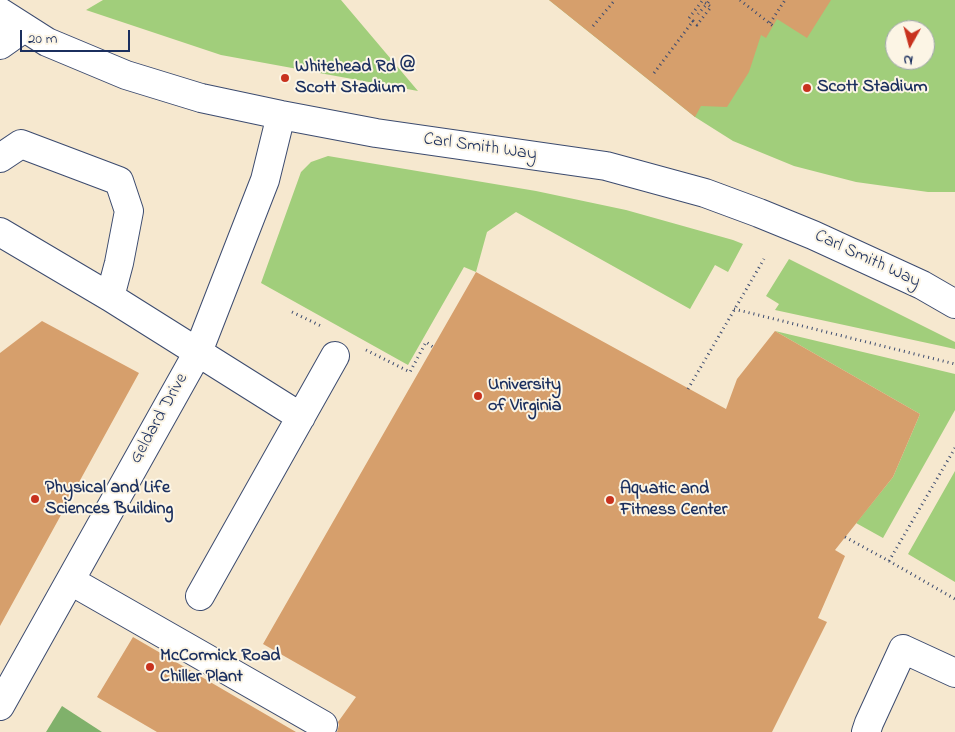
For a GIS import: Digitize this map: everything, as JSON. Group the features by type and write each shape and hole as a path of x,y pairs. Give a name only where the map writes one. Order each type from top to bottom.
{"street":[{"name":"Carl Smith Way","path":"0,12 47,42 126,75 201,98 376,133 606,166 705,193 814,235 922,285 955,304"},
{"path":"0,45 24,28"},
{"name":"Geldard Drive","path":"0,706 198,352 265,180 281,115"},
{"path":"0,158 22,144 119,181 129,211 110,297"},
{"path":"0,232 110,297 301,417"},
{"path":"200,596 335,356"},
{"path":"71,581 323,725"},
{"path":"866,732 902,649 955,673"}],"path":[{"path":"593,26 615,0"},
{"path":"698,14 710,0"},
{"path":"740,0 772,24 786,0"},
{"path":"702,1 711,7 697,25 694,21 689,18 702,1"},
{"path":"654,73 694,21"},
{"path":"688,389 764,259"},
{"path":"734,309 955,364"},
{"path":"889,560 955,448"},
{"path":"845,537 889,560 955,600"}],"green space":[{"path":"103,0 341,0 418,91 221,55 86,10"},
{"name":"Scott Stadium","path":"549,0 955,0 955,192 928,192 856,182 794,166 733,141 695,117"},
{"path":"328,156 536,191 626,210 743,244 728,272 715,265 690,309 516,212 487,232 476,272 464,267 408,365 261,283 301,172 311,162"},
{"path":"789,259 955,342 955,349 775,310 779,304 766,296"},
{"path":"775,331 955,374 955,410 883,538 856,523 893,477 920,414"},
{"path":"955,471 955,582 908,554"},
{"path":"62,706 102,732 46,732"}],"building":[{"path":"549,0 831,0 807,38 777,19 766,38 761,35 749,72 727,107 701,106 695,117"},
{"name":"Aquatic and Fitness Center","path":"476,272 726,409 737,379 775,331 920,414 893,477 835,550 845,556 818,618 827,622 772,732 337,732 338,722 356,697 263,644"},
{"name":"Physical and Life Sciences Building","path":"42,321 139,373 0,626 0,353"},
{"name":"McCormick Road Chiller Plant","path":"133,637 296,732 157,732 97,697"}],"place":[{"name":"Whitehead Rd @ Scott Stadium","path":"285,78"},
{"name":"Scott Stadium","path":"807,88"},
{"name":"University of Virginia","path":"478,396"},
{"name":"Physical and Life Sciences Building","path":"35,499"},
{"name":"Aquatic and Fitness Center","path":"610,500"},
{"name":"McCormick Road Chiller Plant","path":"150,667"}]}
